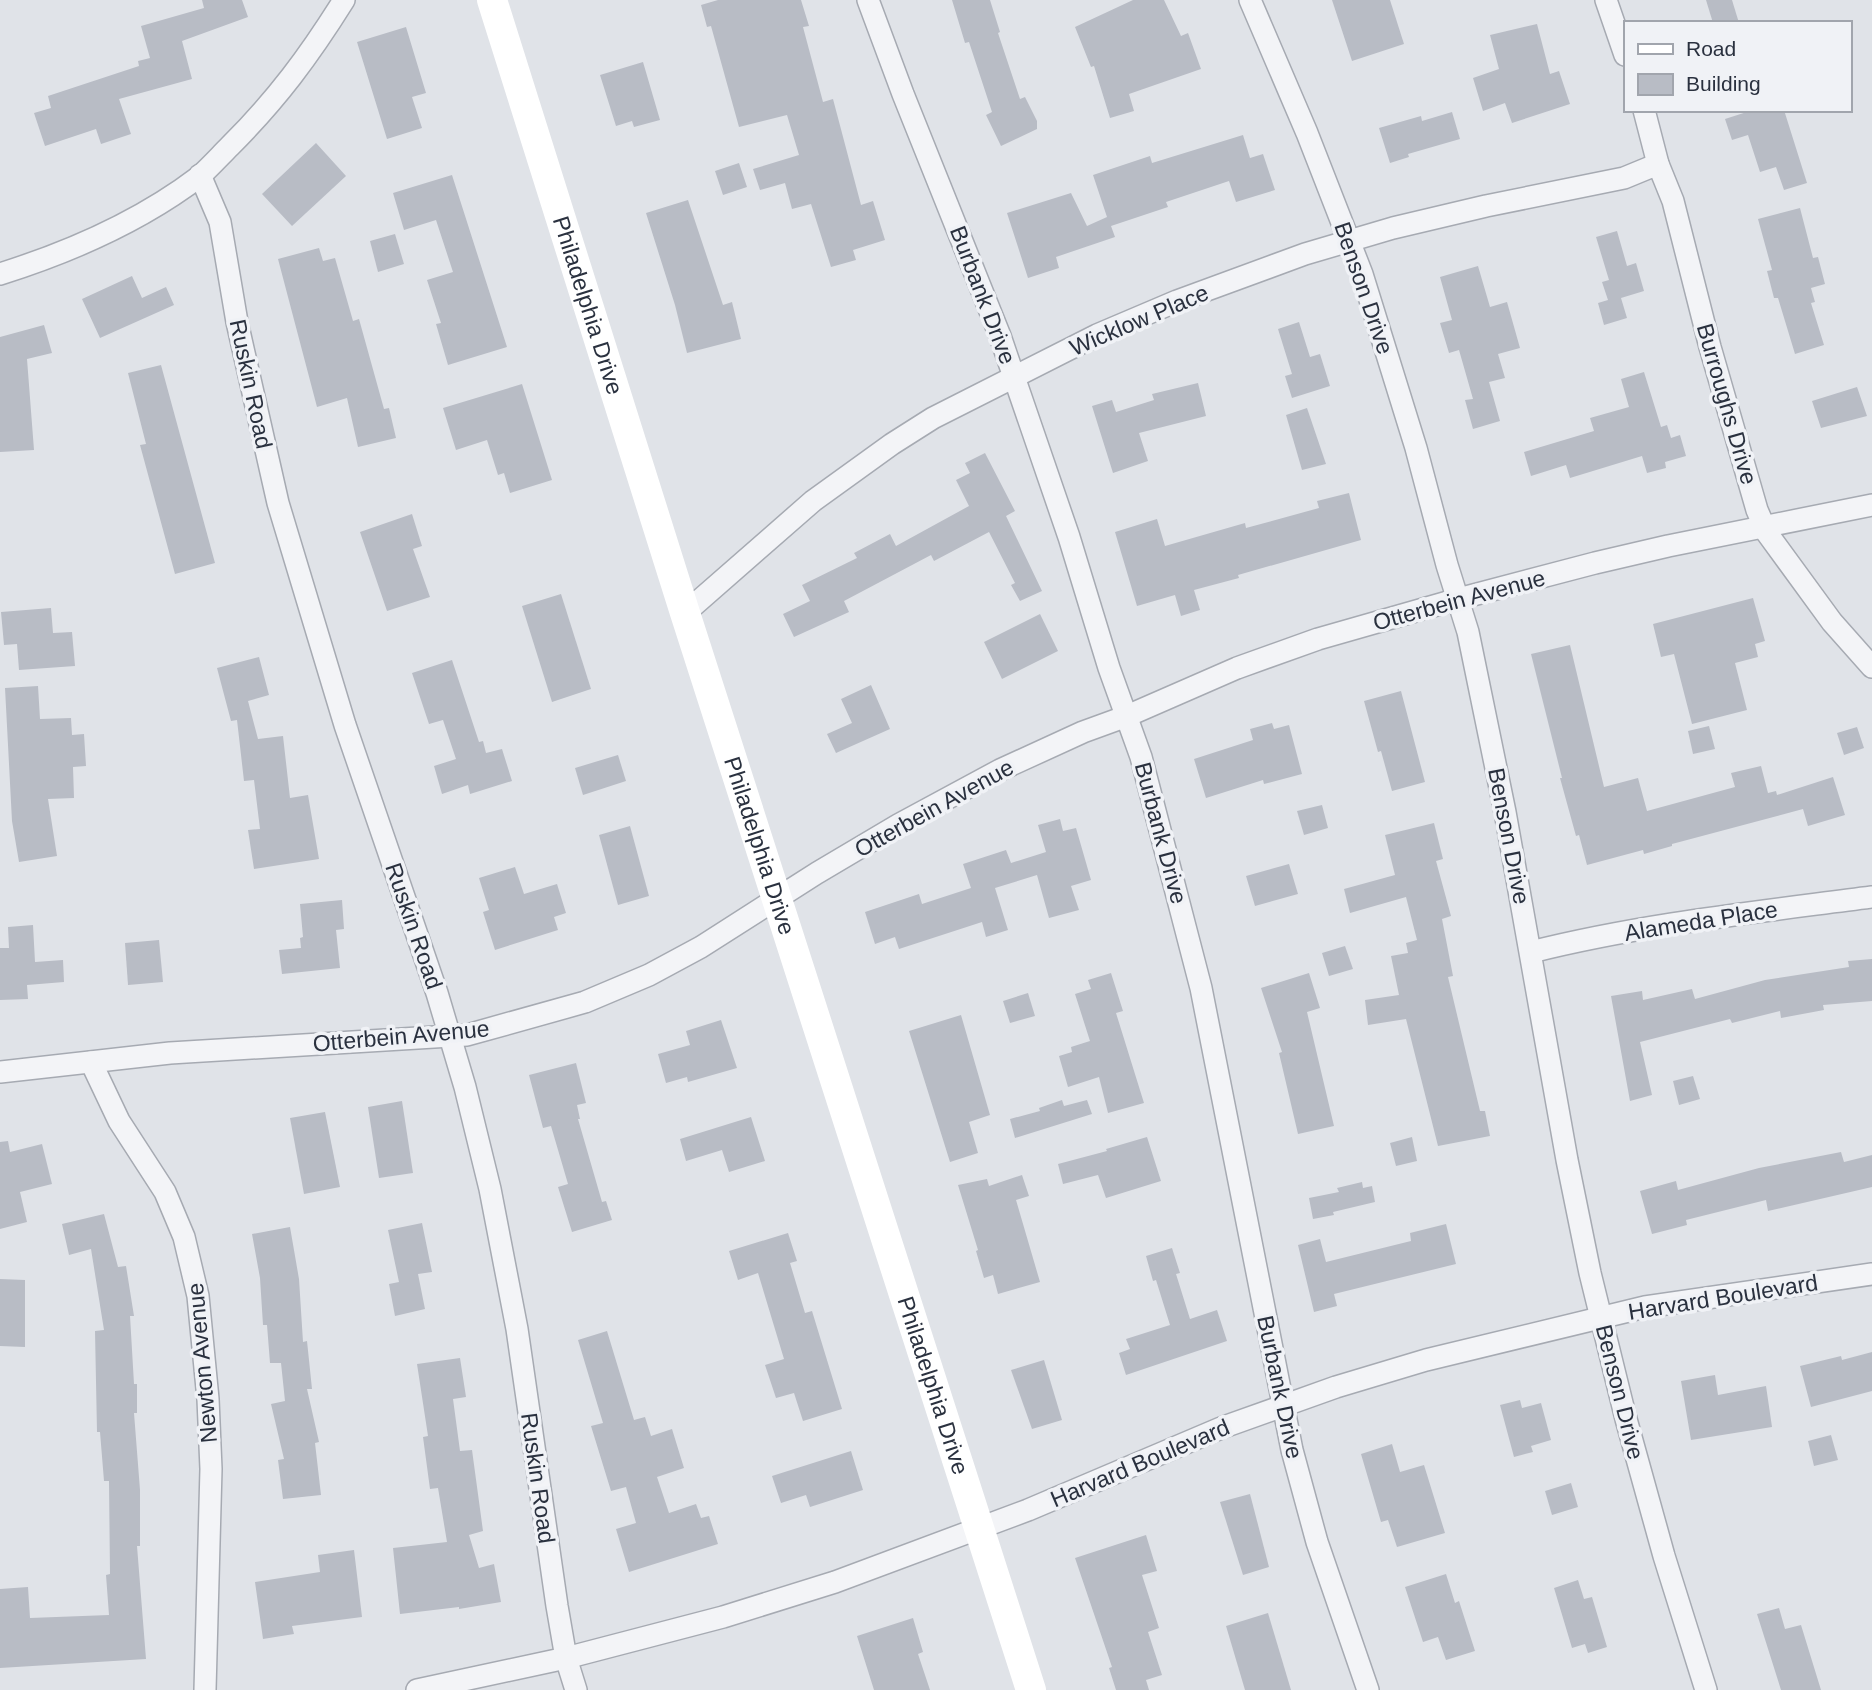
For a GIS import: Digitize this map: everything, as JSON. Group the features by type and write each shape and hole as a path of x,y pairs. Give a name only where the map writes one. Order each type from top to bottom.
{"main road":[{"name":"Philadelphia Drive","path":"492,0 685,613 1031,1690"}],"street":[{"path":"0,274 87,242 138,216 200,175 263,114 311,54 344,0"},
{"name":"Burbank Drive","path":"869,0 1014,376 1141,757 1201,988 1292,1450 1317,1542 1368,1690"},
{"name":"Benson Drive","path":"1250,0 1307,133 1362,274 1416,448 1468,632 1531,952 1567,1160 1601,1317 1664,1556 1706,1690"},
{"path":"1606,0 1624,52"},
{"name":"Burroughs Drive","path":"1645,112 1658,164 1673,201 1710,347 1757,510 1764,526 1832,622 1872,667"},
{"name":"Wicklow Place","path":"685,613 756,549 852,472 933,418 1097,335 1177,301 1306,254 1486,206 1624,178 1658,164"},
{"name":"Ruskin Road","path":"200,175 220,222 237,321 278,503 345,725 466,1087 490,1189 517,1329 556,1606 566,1658 576,1690"},
{"name":"Otterbein Avenue","path":"0,1072 170,1053 450,1037 500,1027 585,1002 701,947 898,825 1000,770 1237,668 1318,639 1458,598 1607,560 1872,505"},
{"name":"Alameda Place","path":"1531,952 1569,942 1736,915 1872,897"},
{"name":"Newton Avenue","path":"91,1062 119,1121 164,1192 184,1237 198,1296 205,1350 211,1469 205,1690"},
{"name":"Harvard Boulevard","path":"416,1690 566,1658 723,1617 810,1590 980,1529 1222,1428 1426,1360 1645,1307 1872,1274"}],"building":[{"path":"202,0 242,0 248,17 182,41 192,79 119,99 131,134 101,144 96,129 45,146 34,113 51,108 48,96 139,66 138,61 150,58 141,26 204,8"},
{"path":"718,0 801,0 809,26 803,27 823,102 833,99 861,205 873,201 885,240 853,250 856,260 831,267 811,204 792,209 785,183 760,190 753,169 799,155 787,115 739,127 711,26 707,27 701,5"},
{"path":"952,0 990,0 1020,99 1025,97 1037,121 1037,129 1001,146 986,115 992,112 969,42 965,43"},
{"path":"1133,0 1164,0 1181,36 1188,33 1201,69 1129,94 1134,111 1110,118 1094,66 1091,67 1075,27"},
{"path":"1332,0 1390,0 1404,44 1352,61"},
{"path":"1706,0 1732,0 1738,21 1712,21"},
{"path":"1537,24 1550,74 1559,71 1570,104 1512,123 1505,103 1483,111 1473,78 1499,69 1490,35"},
{"path":"406,27 426,93 412,97 422,128 387,139 357,42"},
{"path":"643,62 660,120 634,127 632,121 616,126 600,75"},
{"path":"1452,112 1460,139 1408,154 1409,157 1390,163 1379,128 1421,116 1422,121"},
{"path":"1747,112 1785,112 1807,183 1784,190 1776,167 1760,172 1748,135 1732,140 1725,119"},
{"path":"1243,135 1250,158 1263,154 1275,190 1236,202 1229,181 1166,202 1168,207 1111,226 1115,237 1056,257 1059,268 1028,278 1007,213 1071,193 1087,226 1107,217 1093,175 1150,156 1152,163"},
{"path":"316,143 346,176 292,226 262,194"},
{"path":"739,163 747,187 723,195 715,171"},
{"path":"452,175 507,347 448,365 436,324 441,323 427,280 453,272 436,220 404,230 393,193"},
{"path":"688,200 723,305 732,302 741,339 687,353 646,213"},
{"path":"1800,208 1813,258 1818,257 1825,284 1811,288 1815,302 1811,303 1824,345 1795,354 1778,298 1774,298 1767,271 1772,270 1758,219"},
{"path":"1617,231 1627,266 1636,263 1644,291 1621,298 1627,318 1604,325 1598,303 1608,300 1602,282 1609,280 1596,237"},
{"path":"395,234 404,264 378,272 370,241"},
{"path":"319,248 323,261 335,258 353,321 359,319 384,409 389,408 396,438 358,447 347,398 317,407 278,259"},
{"path":"1478,266 1490,307 1507,302 1520,348 1498,354 1505,378 1489,382 1500,421 1473,429 1465,400 1473,399 1459,350 1449,353 1440,323 1452,320 1440,277"},
{"path":"132,276 142,298 166,287 174,305 100,338 82,299"},
{"path":"1299,322 1310,357 1320,354 1330,386 1292,398 1285,376 1292,374 1278,329"},
{"path":"44,325 52,353 27,359 34,450 0,452 0,337"},
{"path":"161,365 215,563 175,574 140,445 146,444 128,373"},
{"path":"1644,372 1661,427 1667,425 1671,438 1680,435 1686,456 1665,462 1666,468 1647,473 1642,456 1570,478 1566,465 1531,476 1524,452 1594,431 1590,418 1629,407 1621,379"},
{"path":"1198,383 1206,416 1139,433 1148,461 1113,473 1092,406 1112,400 1116,412 1154,400 1152,394"},
{"path":"522,384 552,480 510,493 504,473 498,475 487,440 456,450 443,408"},
{"path":"1857,387 1867,416 1821,428 1812,401"},
{"path":"1307,408 1326,464 1302,470 1286,415"},
{"path":"985,453 1015,511 1006,516 1042,591 1020,601 1011,585 1015,583 989,532 934,561 931,555 844,601 849,612 794,637 783,614 810,601 802,585 857,558 854,553 890,534 896,546 969,506 956,480 970,473 965,463"},
{"path":"1349,493 1361,540 1194,590 1200,610 1181,616 1175,595 1137,606 1115,532 1157,519 1165,546 1245,523 1246,528 1319,508 1317,501"},
{"path":"412,514 422,546 413,549 430,597 387,611 360,532"},
{"path":"561,594 591,689 552,702 522,606"},
{"path":"1753,598 1765,641 1755,644 1758,657 1735,663 1747,710 1692,724 1674,654 1661,657 1653,624"},
{"path":"51,608 53,633 72,632 75,666 19,670 17,644 4,645 1,612"},
{"path":"1040,614 1058,651 1002,679 984,642"},
{"path":"1570,645 1604,787 1638,778 1647,811 1735,787 1731,773 1761,766 1768,793 1776,791 1777,795 1833,777 1845,815 1808,826 1803,809 1644,854 1643,850 1587,865 1560,778 1531,654"},
{"path":"259,657 269,695 248,701 258,739 283,736 290,798 308,795 319,859 254,869 248,830 260,829 254,780 244,781 237,720 231,721 217,668"},
{"path":"452,660 479,742 483,741 486,753 502,749 512,781 470,794 468,785 442,794 434,766 456,759 443,720 429,724 412,673"},
{"path":"871,685 890,729 836,753 827,734 852,723 841,699"},
{"path":"38,686 40,719 71,718 72,735 84,734 86,766 73,767 74,798 48,799 57,856 19,862 12,821 5,688"},
{"path":"1401,691 1425,782 1392,791 1364,701"},
{"path":"1272,723 1274,729 1289,725 1302,774 1264,784 1263,780 1206,798 1194,759 1253,740 1250,729"},
{"path":"1709,726 1715,749 1693,754 1688,731"},
{"path":"1857,727 1864,748 1844,755 1837,733"},
{"path":"618,755 626,781 583,795 575,768"},
{"path":"1322,805 1328,828 1304,835 1297,811"},
{"path":"1060,819 1063,831 1076,828 1091,880 1071,886 1079,910 1049,918 1037,875 995,888 1008,930 986,937 982,922 899,949 895,937 875,944 865,912 919,894 922,904 971,888 963,864 1006,850 1011,863 1046,852 1038,825"},
{"path":"1434,823 1443,859 1436,861 1451,916 1442,919 1453,976 1448,977 1480,1111 1485,1111 1490,1136 1438,1146 1406,1019 1368,1025 1365,1000 1399,995 1391,956 1408,953 1406,943 1417,940 1406,897 1350,913 1344,889 1395,875 1385,835"},
{"path":"630,826 649,896 618,905 599,835"},
{"path":"1289,864 1298,894 1255,906 1246,876"},
{"path":"515,867 524,894 557,884 566,913 554,917 558,930 495,950 483,912 489,910 479,878"},
{"path":"342,900 344,929 336,930 340,968 282,974 279,950 301,948 300,938 303,937 300,904"},
{"path":"33,925 35,962 63,960 64,982 27,985 28,999 0,1000 0,948 9,948 8,927"},
{"path":"159,940 163,982 128,985 125,943"},
{"path":"1345,946 1353,969 1329,976 1322,953"},
{"path":"1872,959 1872,1001 1823,1005 1824,1010 1781,1018 1780,1011 1732,1023 1730,1019 1640,1042 1652,1095 1630,1101 1611,996 1642,991 1643,1000 1692,989 1695,999 1765,980 1849,967 1848,961"},
{"path":"1111,973 1123,1011 1116,1013 1144,1103 1108,1113 1099,1077 1068,1087 1059,1056 1072,1052 1071,1047 1090,1041 1075,994 1091,989 1088,980"},
{"path":"1309,973 1320,1008 1307,1012 1334,1126 1298,1134 1279,1053 1282,1052 1261,988"},
{"path":"1028,993 1035,1016 1010,1023 1003,1001"},
{"path":"961,1015 990,1115 969,1122 978,1153 950,1162 909,1031"},
{"path":"721,1020 737,1068 688,1082 687,1077 666,1083 658,1054 690,1045 686,1031"},
{"path":"576,1063 586,1103 577,1105 578,1119 602,1202 606,1201 612,1220 572,1232 558,1187 568,1184 551,1126 543,1128 529,1075"},
{"path":"1693,1076 1700,1099 1679,1105 1673,1081"},
{"path":"1062,1100 1064,1106 1087,1100 1092,1114 1015,1138 1010,1119 1040,1111 1039,1108"},
{"path":"402,1101 413,1173 379,1178 368,1107"},
{"path":"325,1112 340,1187 304,1194 290,1118"},
{"path":"751,1117 765,1161 729,1172 722,1150 686,1161 680,1139"},
{"path":"1147,1137 1161,1181 1106,1198 1098,1175 1063,1184 1058,1164"},
{"path":"1412,1137 1417,1161 1396,1166 1390,1143"},
{"path":"8,1141 10,1152 42,1144 52,1184 20,1192 27,1222 0,1229 0,1142"},
{"path":"1841,1152 1844,1162 1872,1155 1872,1187 1768,1211 1766,1200 1686,1220 1687,1225 1652,1234 1640,1191 1676,1181 1678,1190 1759,1168"},
{"path":"1022,1175 1029,1196 1016,1200 1040,1282 998,1294 993,1275 984,1278 958,1185 987,1179 989,1186"},
{"path":"1362,1182 1363,1188 1372,1186 1375,1202 1313,1219 1309,1198 1339,1192 1337,1188"},
{"path":"104,1214 118,1267 126,1266 134,1316 130,1316 134,1384 137,1384 137,1413 134,1413 140,1490 140,1546 137,1546 146,1659 0,1668 0,1589 28,1587 30,1618 109,1615 106,1575 110,1574 109,1481 104,1481 100,1432 97,1432 95,1331 104,1330 91,1249 69,1255 62,1224"},
{"path":"422,1223 432,1272 418,1274 425,1309 395,1316 389,1284 399,1282 388,1230"},
{"path":"1446,1224 1456,1264 1334,1294 1337,1306 1314,1312 1298,1245 1320,1239 1326,1262 1411,1241 1410,1233"},
{"path":"290,1227 299,1279 303,1342 307,1341 312,1389 307,1389 319,1442 315,1443 321,1495 283,1499 278,1460 284,1459 271,1404 285,1401 281,1363 270,1363 267,1325 263,1325 260,1278 252,1234"},
{"path":"788,1233 797,1261 790,1263 805,1313 812,1311 842,1409 803,1421 794,1393 776,1398 765,1365 784,1359 758,1273 738,1280 729,1251"},
{"path":"1172,1248 1180,1273 1176,1274 1190,1319 1217,1310 1227,1341 1126,1375 1119,1353 1130,1349 1126,1339 1170,1325 1146,1256"},
{"path":"0,1279 25,1280 25,1347 0,1346"},
{"path":"607,1331 634,1420 645,1417 651,1436 672,1429 684,1468 657,1477 669,1513 696,1504 701,1518 709,1516 718,1544 629,1572 616,1529 636,1523 626,1487 611,1491 591,1426 603,1423 578,1340"},
{"path":"1872,1352 1872,1391 1811,1407 1800,1366 1841,1356 1842,1360"},
{"path":"460,1358 466,1397 453,1399 460,1451 472,1450 483,1531 469,1535 479,1568 494,1564 501,1602 400,1614 393,1548 447,1542 438,1488 430,1489 423,1437 428,1436 417,1364"},
{"path":"1044,1360 1062,1420 1032,1429 1011,1370"},
{"path":"1715,1375 1718,1395 1766,1386 1772,1427 1691,1440 1681,1381"},
{"path":"1520,1400 1522,1408 1541,1403 1551,1440 1531,1446 1533,1452 1514,1457 1500,1405"},
{"path":"1831,1435 1838,1460 1814,1466 1808,1441"},
{"path":"1392,1444 1400,1472 1424,1465 1445,1533 1397,1547 1388,1520 1381,1522 1361,1454"},
{"path":"851,1451 863,1490 810,1507 806,1495 781,1503 772,1476"},
{"path":"1571,1483 1578,1507 1552,1515 1545,1491"},
{"path":"1250,1494 1269,1567 1243,1575 1220,1502"},
{"path":"1146,1535 1157,1571 1142,1575 1159,1628 1148,1632 1162,1675 1146,1680 1149,1690 1116,1690 1109,1668 1112,1667 1075,1558"},
{"path":"354,1550 362,1617 292,1626 294,1634 263,1639 255,1582 320,1572 318,1555"},
{"path":"1446,1574 1455,1603 1459,1601 1475,1651 1446,1660 1438,1637 1423,1642 1405,1587"},
{"path":"1578,1580 1584,1599 1592,1597 1607,1647 1588,1653 1585,1644 1572,1648 1554,1588"},
{"path":"1779,1608 1785,1629 1801,1625 1821,1690 1781,1690 1757,1614"},
{"path":"1268,1613 1291,1690 1245,1690 1226,1626"},
{"path":"913,1618 923,1652 918,1654 930,1690 874,1690 857,1636"}]}
